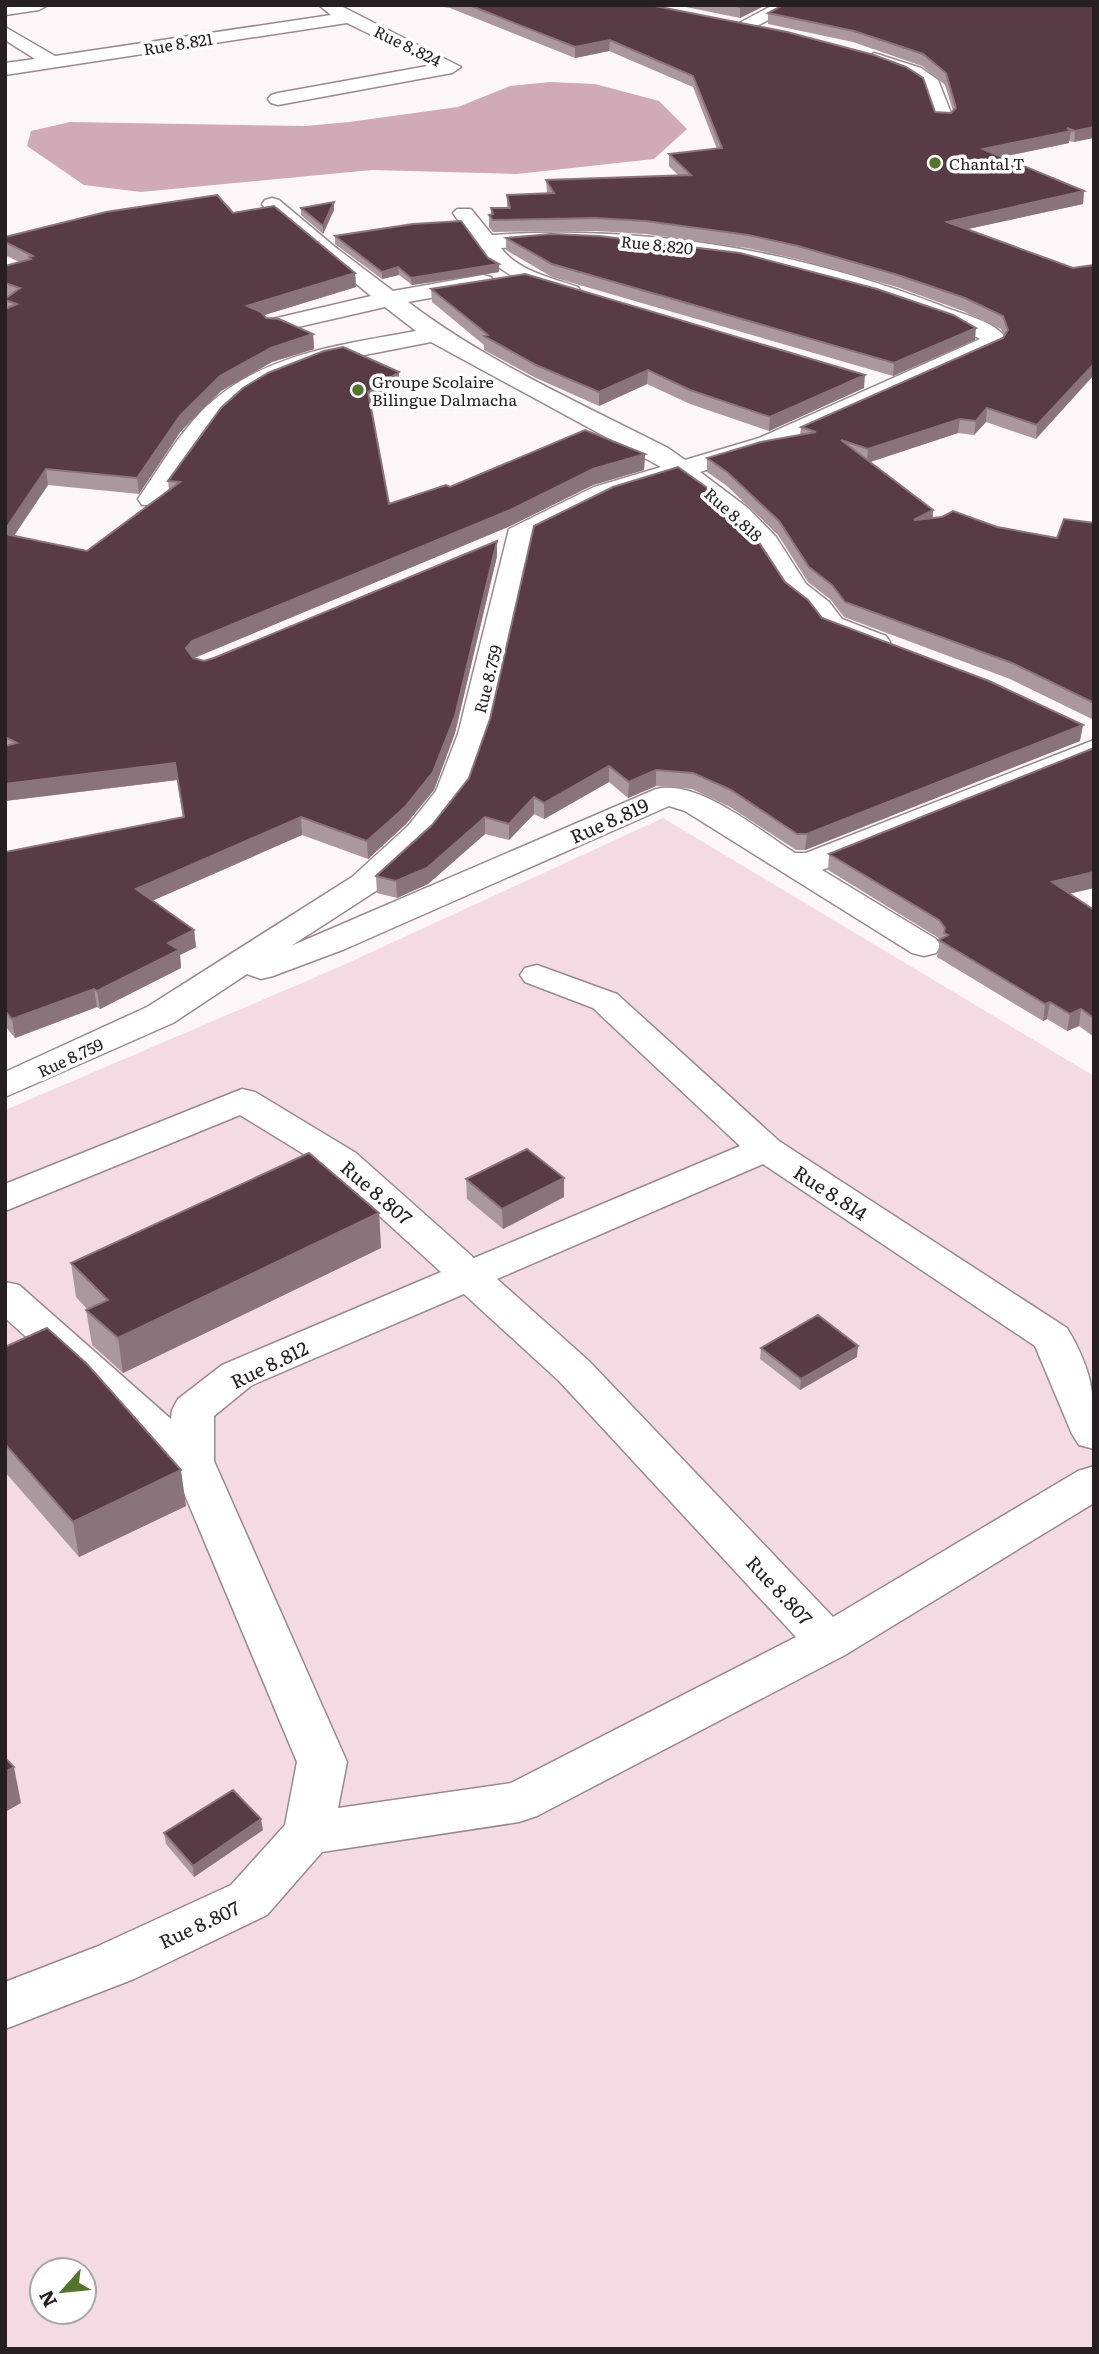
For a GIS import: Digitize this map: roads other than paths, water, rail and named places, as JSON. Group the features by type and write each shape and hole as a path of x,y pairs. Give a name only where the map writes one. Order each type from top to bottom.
{"street":[{"path":"5,10 39,5"},
{"name":"Rue 8.824","path":"278,99 452,67 326,5"},
{"path":"767,33 735,25 788,5"},
{"name":"Rue 8.821","path":"5,69 350,17"},
{"path":"5,32 52,62"},
{"path":"856,54 914,72 931,84 943,118"},
{"name":"Rue 8.818","path":"272,204 327,252 435,334 523,384 659,453 739,514 766,542 796,590 819,608 832,625 900,650"},
{"path":"464,213 498,259 527,277 591,298"},
{"name":"Rue 8.820","path":"488,242 524,239 636,239 705,249 842,279 950,317 992,340"},
{"path":"276,326 389,299 527,277"},
{"path":"151,499 211,416 265,374 315,358 435,334"},
{"name":"Rue 8.759","path":"5,1086 160,1015 364,884 419,833 451,793 473,734 485,689 506,540 603,493 768,443 992,340"},
{"path":"857,375 891,386"},
{"path":"788,863 810,863 828,858 964,799 1090,737"},
{"name":"Rue 8.819","path":"160,1015 242,976 333,942 667,796 696,804 788,863"},
{"path":"788,863 924,946"},
{"name":"Rue 8.814","path":"537,975 605,1002 766,1149 1052,1338 1094,1434"},
{"name":"Rue 8.807","path":"5,1199 242,1100 342,1161 574,1371 828,1642 519,1802 308,1833 249,1900 115,1963 5,2006"},
{"name":"Rue 8.812","path":"308,1833 322,1762 192,1461 193,1410 237,1375 766,1149"},
{"path":"5,1295 192,1461"},
{"path":"828,1642 1094,1482"}],"place":[{"name":"Chantal T","path":"935,163"},
{"name":"Groupe Scolaire Bilingue Dalmacha","path":"358,390"}]}
